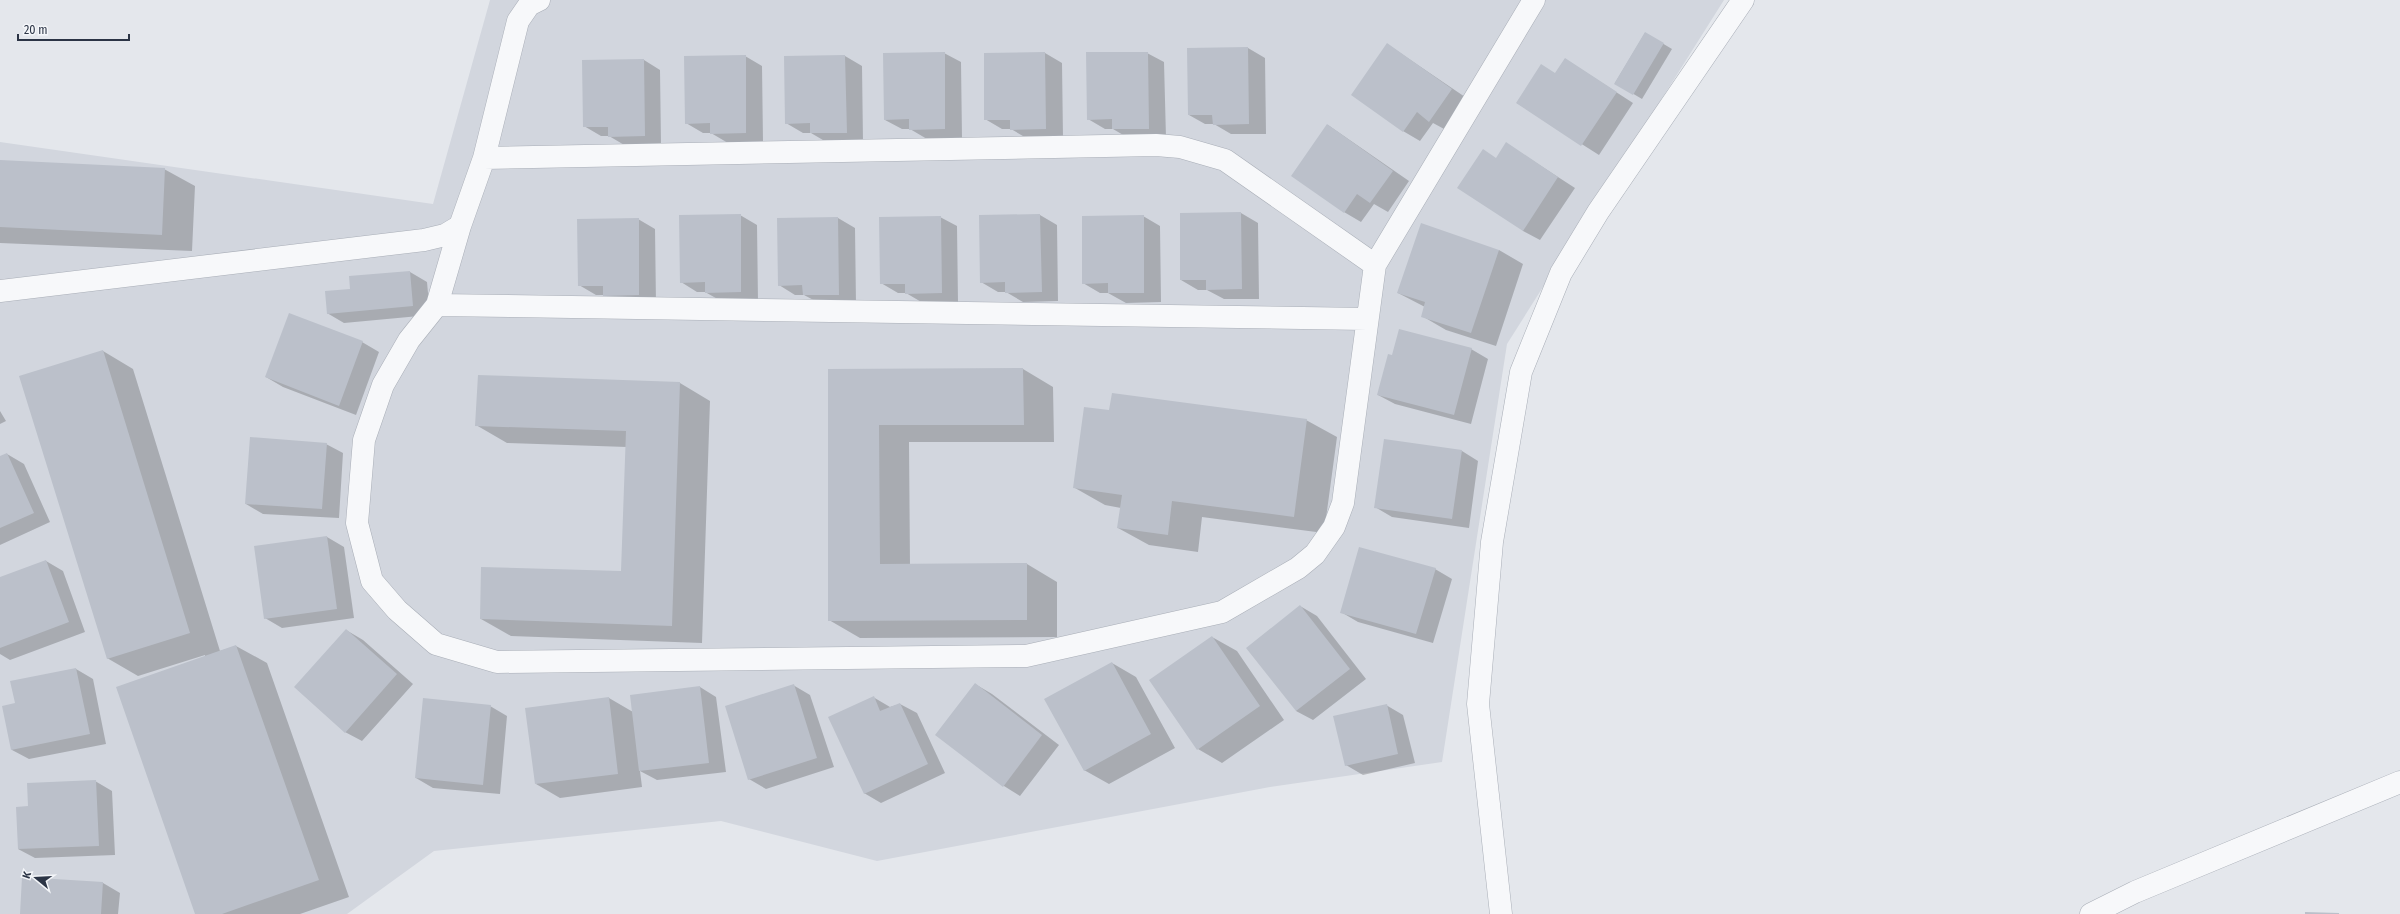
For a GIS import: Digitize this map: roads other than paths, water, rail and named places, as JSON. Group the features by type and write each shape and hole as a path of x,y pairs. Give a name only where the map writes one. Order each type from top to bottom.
{"street":[{"path":"539,0 529,5 518,21 484,158 460,226 437,305 409,340 383,385 364,440 357,523 372,581 397,610 436,644 498,662 1026,656 1222,612 1298,568 1315,554 1334,527 1343,503 1375,265 1534,0"},
{"path":"1501,914 1478,704 1492,542 1521,372 1561,273 1594,219 1743,0"},
{"path":"484,158 1156,145 1180,147 1225,160 1375,265"},
{"path":"0,291 424,240 445,235 460,226"},
{"path":"437,305 1367,319"},
{"path":"2091,914 2135,892 2400,782"}]}
